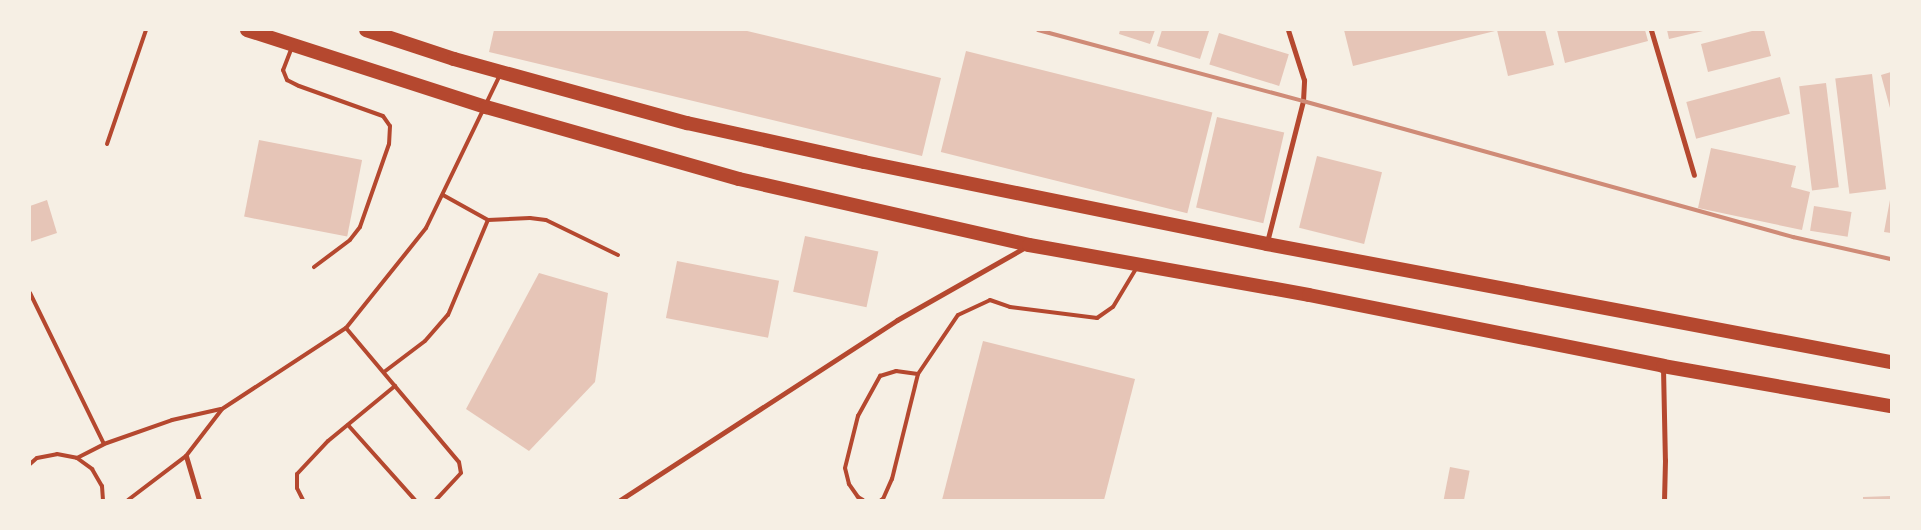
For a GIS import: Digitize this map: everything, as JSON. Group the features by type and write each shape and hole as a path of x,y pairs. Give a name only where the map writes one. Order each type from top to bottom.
{"highway":[{"path":"247,30 486,107 740,178 1029,245 1309,295 1663,366 1891,406"},
{"path":"366,30 502,72 687,122 864,162 1267,244 1891,362"}],"street":[{"path":"1267,244 1303,100 1304,80 1288,30"},
{"path":"1651,30 1694,175"},
{"path":"620,500 898,320 1029,245"},
{"path":"1663,366 1664,500"},
{"path":"186,456 198,500"}],"lane":[{"path":"107,144 146,30"},
{"path":"293,45 283,70 287,80 383,116 390,126 389,144 360,227 350,240 314,267"},
{"path":"128,500 186,456 222,409 346,328 426,228 502,72"},
{"path":"442,195 488,220 530,218 546,220 618,255"},
{"path":"384,372 425,341 448,315 488,220"},
{"path":"881,500 892,479 918,374 958,315 990,300 1010,307 1097,318 1113,307 1139,266"},
{"path":"30,293 104,444"},
{"path":"346,328 459,462 460,472 436,500"},
{"path":"863,500 858,497 849,484 845,468 858,416 880,376 896,371 918,374"},
{"path":"304,500 297,488 297,474 328,442 395,386"},
{"path":"77,458 104,444 172,420 222,409"},
{"path":"348,425 415,500"},
{"path":"30,464 37,458 57,454 77,458 92,469 102,486 103,500"}],"building":[{"path":"494,30 743,30 941,78 922,156 489,52"},
{"path":"1120,30 1155,30 1150,44 1119,34"},
{"path":"1162,30 1209,31 1200,59 1157,46"},
{"path":"1344,30 1494,30 1495,31 1353,66"},
{"path":"1497,30 1545,30 1554,65 1508,76"},
{"path":"1557,30 1645,30 1648,41 1565,63"},
{"path":"1667,30 1703,30 1703,31 1669,39"},
{"path":"1756,30 1764,30 1771,56 1708,72 1701,44"},
{"path":"1219,33 1289,54 1279,86 1209,65"},
{"path":"966,51 1212,112 1187,213 941,152"},
{"path":"1891,72 1891,108 1890,108 1881,75"},
{"path":"1872,74 1886,189 1849,194 1835,79"},
{"path":"1780,77 1790,114 1696,139 1686,102"},
{"path":"1826,83 1839,187 1812,191 1799,86"},
{"path":"1217,117 1284,133 1263,223 1196,208"},
{"path":"259,140 362,160 347,237 244,217"},
{"path":"1711,148 1796,166 1791,187 1810,192 1802,230 1698,208"},
{"path":"1317,156 1382,172 1364,244 1299,228"},
{"path":"47,200 57,233 30,242 30,206"},
{"path":"1891,201 1891,233 1884,232"},
{"path":"1814,206 1852,212 1848,237 1810,231"},
{"path":"805,236 878,252 867,307 793,292"},
{"path":"677,261 779,281 768,338 666,318"},
{"path":"539,273 608,293 595,382 529,451 466,409"},
{"path":"983,341 1135,379 1104,500 942,500"},
{"path":"1450,467 1470,471 1464,500 1444,500"},
{"path":"1891,496 1891,500 1863,500 1863,497"}],"railway":[{"path":"1038,30 1303,101 1793,237 1891,259"}]}
